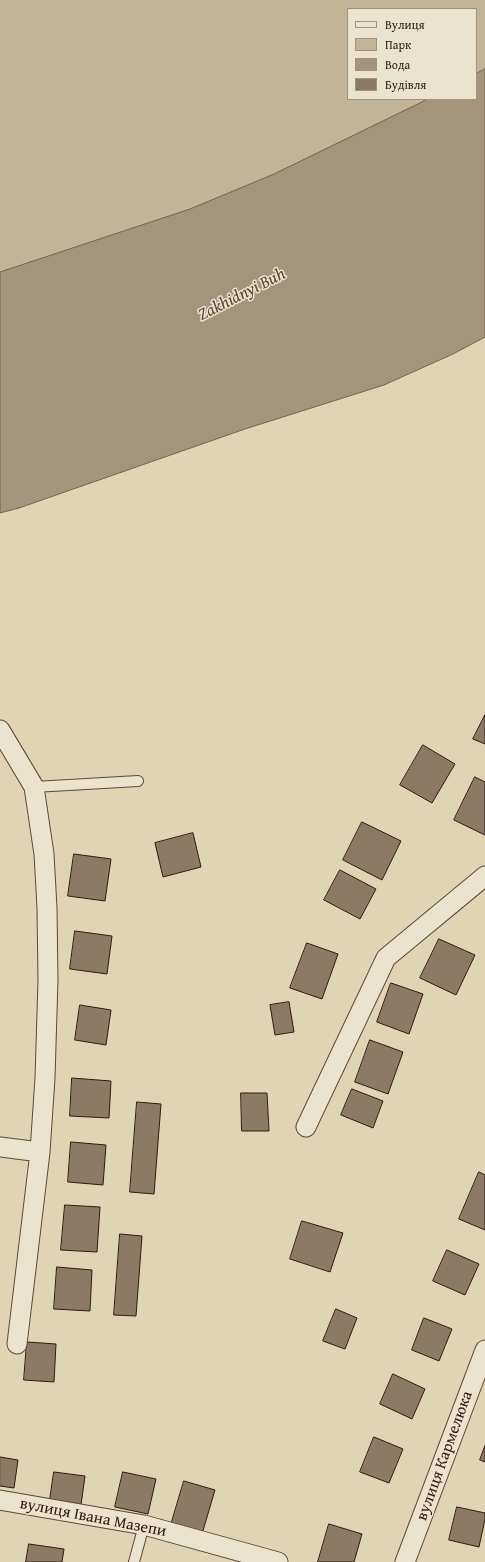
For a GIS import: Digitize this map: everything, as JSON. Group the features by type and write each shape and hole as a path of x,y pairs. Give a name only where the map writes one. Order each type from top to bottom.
{"street":[{"path":"0,730 34,787 44,854 47,908 48,980 45,1078 40,1152 17,1344"},
{"path":"306,1127 386,958 485,876"},
{"path":"0,1147 40,1152"},
{"name":"вулиця Кармелюка","path":"405,1562 431,1497 450,1440 481,1374 485,1350"},
{"name":"вулиця Івана Мазепи","path":"0,1500 144,1525 278,1562"}],"lane":[{"path":"34,787 138,781"},
{"path":"134,1562 144,1525"}],"green space":[{"path":"0,0 485,0 485,128 0,367"}],"water":[{"name":"Zakhidnyi Buh","path":"485,69 485,337 453,354 384,385 245,429 19,508 0,513 0,272 190,209 274,174 426,100 477,100 477,73"}],"building":[{"path":"485,715 485,744 473,739"},
{"path":"423,745 455,764 432,803 400,785"},
{"path":"475,777 485,782 485,835 454,820"},
{"path":"362,822 401,841 382,880 343,860"},
{"path":"193,833 201,867 163,877 155,843"},
{"path":"74,854 111,859 105,901 68,896"},
{"path":"340,870 376,889 360,919 324,900"},
{"path":"75,931 112,936 107,974 70,969"},
{"path":"439,939 475,955 456,995 420,978"},
{"path":"307,943 338,954 322,999 290,988"},
{"path":"391,983 423,994 409,1034 377,1022"},
{"path":"289,1002 294,1032 275,1035 270,1005"},
{"path":"80,1005 111,1010 106,1045 75,1040"},
{"path":"370,1040 403,1052 388,1094 355,1082"},
{"path":"72,1078 111,1081 109,1118 70,1116"},
{"path":"352,1089 383,1101 373,1128 341,1115"},
{"path":"241,1093 267,1093 269,1131 242,1131"},
{"path":"137,1102 161,1104 154,1194 130,1192"},
{"path":"71,1142 106,1145 103,1185 68,1182"},
{"path":"479,1172 485,1175 485,1230 459,1219"},
{"path":"65,1205 100,1207 97,1252 61,1250"},
{"path":"302,1221 343,1233 330,1272 290,1259"},
{"path":"120,1234 142,1236 136,1316 114,1315"},
{"path":"447,1250 479,1264 465,1295 433,1281"},
{"path":"57,1267 92,1270 90,1311 54,1309"},
{"path":"336,1309 357,1318 345,1349 323,1341"},
{"path":"424,1318 452,1329 439,1361 412,1350"},
{"path":"27,1342 56,1344 54,1382 24,1380"},
{"path":"393,1374 425,1389 412,1419 380,1404"},
{"path":"374,1437 403,1449 389,1483 360,1472"},
{"path":"485,1446 485,1462 480,1460"},
{"path":"0,1457 18,1460 14,1488 0,1486"},
{"path":"54,1472 85,1476 81,1505 50,1500"},
{"path":"123,1472 156,1479 148,1514 115,1507"},
{"path":"184,1481 215,1490 202,1534 171,1525"},
{"path":"457,1507 485,1513 479,1547 449,1540"},
{"path":"329,1524 362,1534 354,1562 318,1562"},
{"path":"29,1544 64,1549 62,1562 26,1562"}]}
